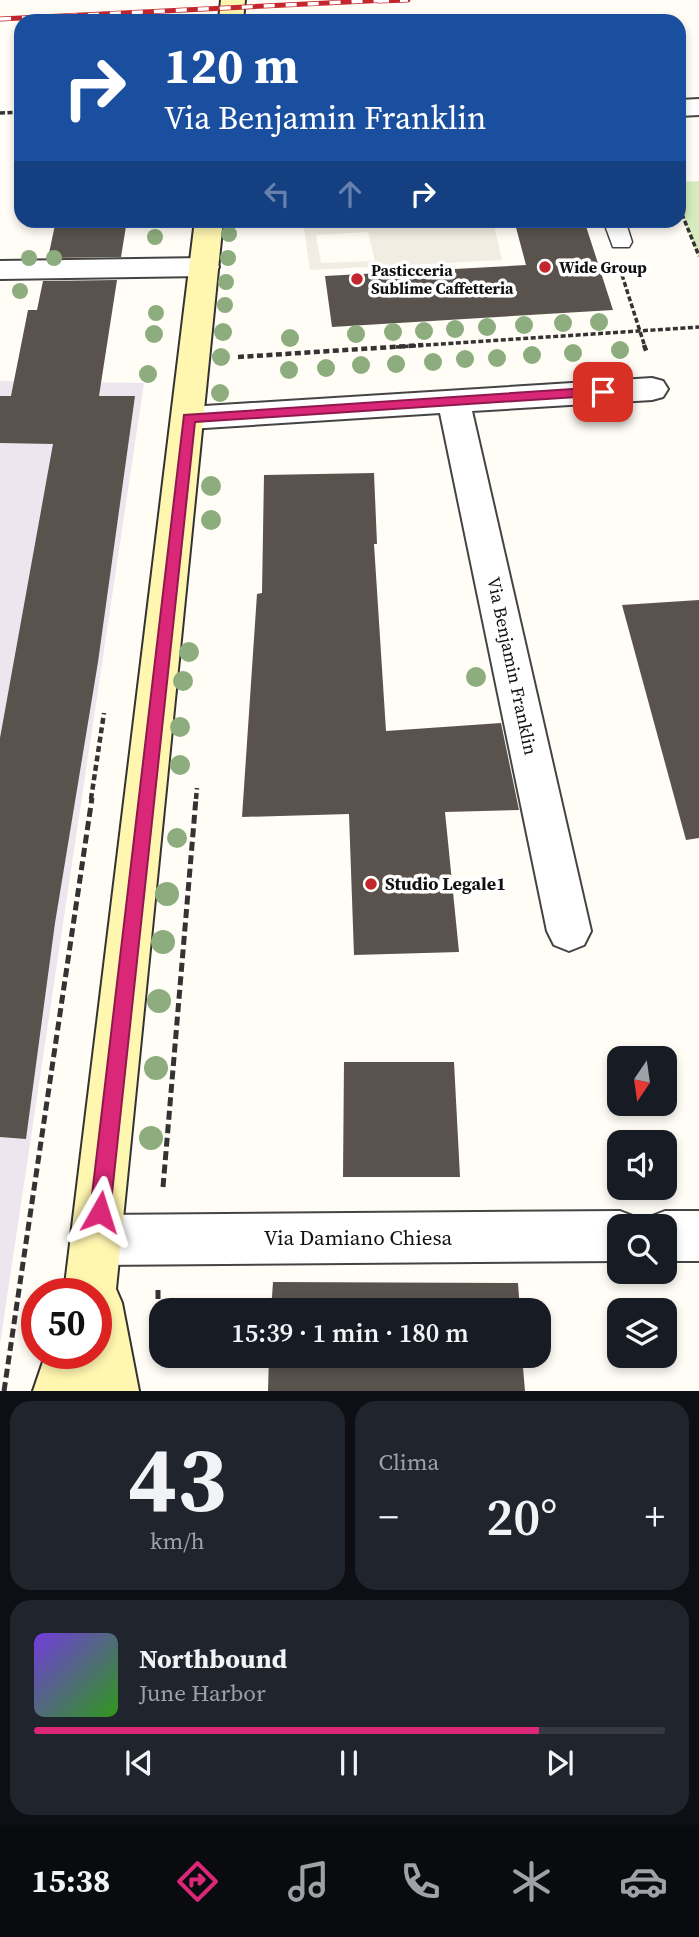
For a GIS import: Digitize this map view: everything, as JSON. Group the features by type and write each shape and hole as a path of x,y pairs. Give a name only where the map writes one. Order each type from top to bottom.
{"main road":[{"path":"95,1278 208,228"},
{"path":"60,1391 67,1369"},
{"path":"108,1369 112,1391"}],"street":[{"path":"0,270 204,267"},
{"path":"189,418 652,389"},
{"name":"Via Benjamin Franklin","path":"454,401 569,931"},
{"name":"Via Damiano Chiesa","path":"101,1278 158,1239 607,1236"},
{"path":"677,1236 699,1236"}],"path":[{"path":"686,224 699,256"},
{"path":"618,231 615,252 640,331"},
{"path":"238,358 699,327"},
{"path":"234,415 239,344"},
{"path":"4,1391 105,706"},
{"path":"158,1298 158,1239 197,787"}],"shaded area":[{"path":"304,228 495,228 502,260 310,270","holes":["368,232 375,261 321,263 316,235"]},
{"path":"0,381 144,383 0,1344"}],"green space":[{"path":"699,181 699,256 686,225 686,182"}],"building":[{"path":"54,228 126,228 121,257 48,258"},
{"path":"516,228 587,228 613,310 332,327 325,276 526,265"},
{"path":"117,280 99,396 135,396 98,662 55,923 26,1139 0,1137 0,738 53,444 0,443 0,396 11,396 28,310 37,310 43,281"},
{"path":"374,473 377,544 374,544 386,731 501,723 519,810 445,812 459,952 354,955 349,814 242,817 257,594 262,593 264,475"},
{"path":"699,600 699,838 686,840 622,605"},
{"path":"344,1062 454,1062 460,1177 343,1177"},
{"path":"273,1282 518,1283 519,1298 272,1298"},
{"path":"269,1368 523,1368 525,1391 268,1391"}],"railway":[{"path":"102,14 388,0"},
{"path":"378,1 408,0"},
{"path":"0,19 14,18"}],"place":[{"name":"Wide Group","path":"545,267"},
{"name":"Pasticceria Sublime Caffetteria","path":"357,279"},
{"name":"Studio Legale1","path":"371,884"}],"route":[{"path":"100,1212 189,418 603,392"}]}
